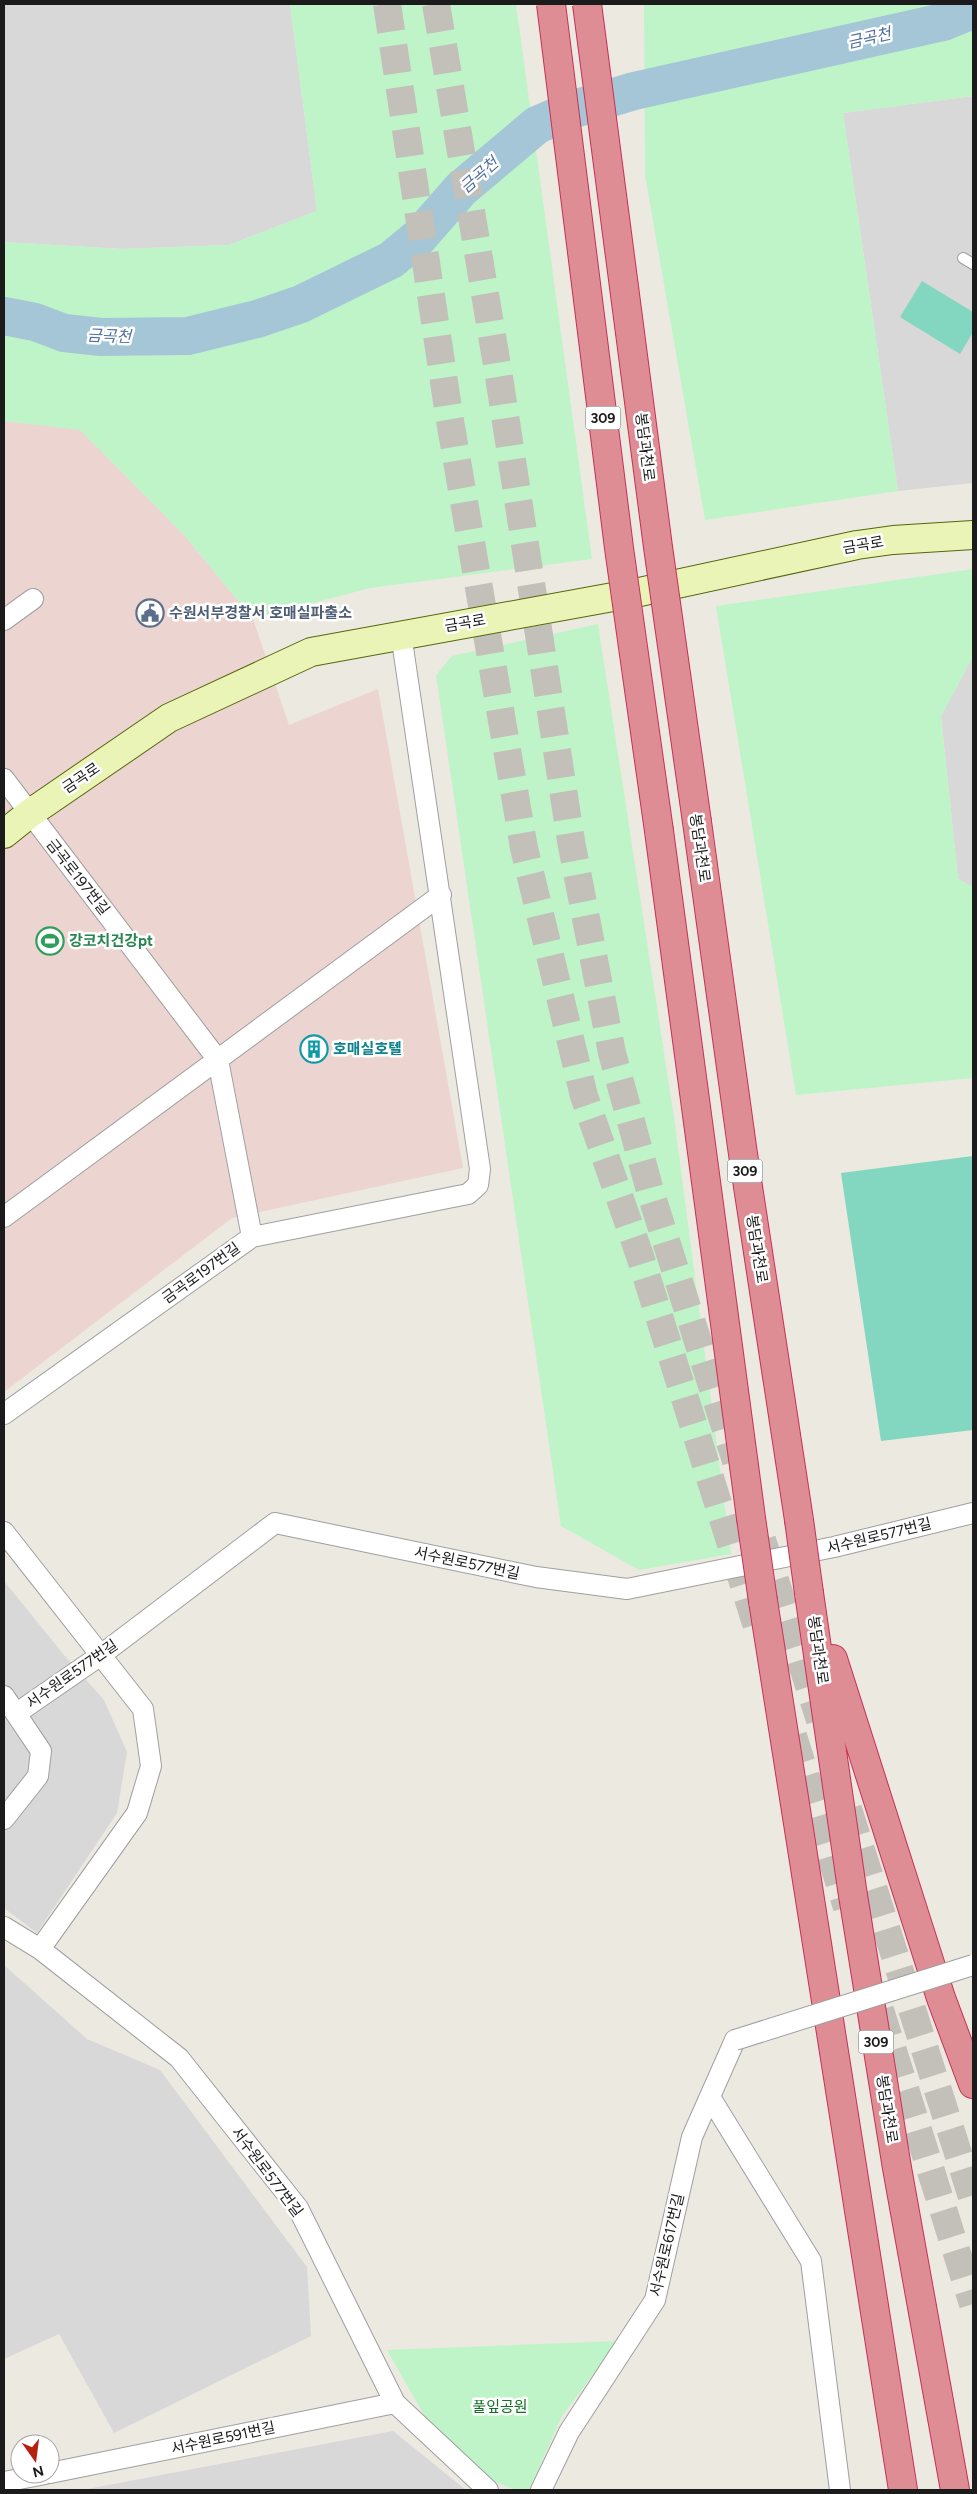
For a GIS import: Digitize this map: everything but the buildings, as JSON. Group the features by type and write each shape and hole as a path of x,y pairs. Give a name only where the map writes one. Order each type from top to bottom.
{"highway":[{"name":"309","path":"551,4 619,548 751,1518 903,2490"},
{"name":"봉담과천로","path":"587,4 658,547 743,1154 799,1520 852,1889 896,2168 955,2490"},
{"path":"808,1584 926,1952 973,2084"}],"main road":[{"name":"금곡로","path":"4,834 29,814 169,718 311,652 400,634 635,593 856,545 893,540 973,534"}],"street":[{"path":"4,620 33,599"},
{"path":"252,1237 468,1194 478,1185 480,1169 441,895 400,634"},
{"name":"금곡로197번길","path":"4,779 218,1060 252,1237 4,1414"},
{"path":"4,1217 441,895"},
{"name":"서수원로577번길","path":"17,1712 101,1655 275,1523 536,1577 627,1589 824,1550 973,1513"},
{"path":"4,1532 143,1709 151,1766 137,1813 40,1949"},
{"path":"4,1696 17,1712 41,1751 38,1776 4,1819"},
{"name":"서수원로577번길","path":"4,1927 40,1949 179,2058 298,2208 395,2403 488,2490"},
{"name":"서수원로617번길","path":"541,2490 569,2432 656,2300 692,2137 735,2040 973,1965"},
{"path":"710,2097 811,2261 840,2490"},
{"name":"서수원로591번길","path":"60,2471 395,2403"}],"lane":[{"path":"963,258 973,264"}],"shaded area":[{"path":"4,4 290,4 317,211 229,245 122,249 4,242"},
{"path":"973,96 973,483 898,491 843,113"},
{"path":"4,421 80,429 185,536 253,619 289,725 378,689 463,1168 232,1218 4,1392"},
{"path":"973,656 973,887 958,879 941,716"},
{"path":"4,1581 64,1655 104,1700 127,1752 117,1813 37,1933 4,1908"},
{"path":"4,1965 87,2039 160,2070 307,2267 311,2336 114,2433 59,2334 4,2359"},
{"path":"393,2431 466,2490 82,2490"}],"green space":[{"path":"290,4 516,4 592,559 370,588 253,619 185,536 80,430 4,421 4,242 122,249 229,245 317,211"},
{"path":"644,4 973,4 973,96 843,113 898,491 705,520 645,175"},
{"path":"922,281 973,312 973,332 960,354 900,317"},
{"path":"973,569 973,656 941,716 958,879 973,887 973,1078 796,1095 716,606"},
{"path":"598,624 675,1124 731,1554 639,1570 561,1526 436,675 452,656"},
{"path":"973,1156 973,1430 881,1441 841,1173"},
{"name":"풀잎공원","path":"618,2341 562,2416 529,2490 516,2490 490,2480 429,2424 387,2350"}],"waterway":[{"name":"금곡천","path":"4,316 35,322 64,333 101,337 188,336 257,319 301,304 391,260 419,237 461,189 537,125 574,109 634,91 943,22 973,10"}],"tunnel":[{"path":"387,4 449,415 524,848 584,1096 640,1256 760,1636"},
{"path":"436,4 499,377 571,841 612,1053 651,1194 736,1461"},
{"path":"762,1540 820,1720"},
{"path":"793,1736 847,1907"},
{"path":"848,1809 973,2200"},
{"path":"880,2010 973,2304"}],"place":[{"name":"수원서부경찰서 호매실파출소","path":"150,613"},
{"name":"강코치건강pt","path":"50,941"},
{"name":"호매실호텔","path":"314,1049"}]}
